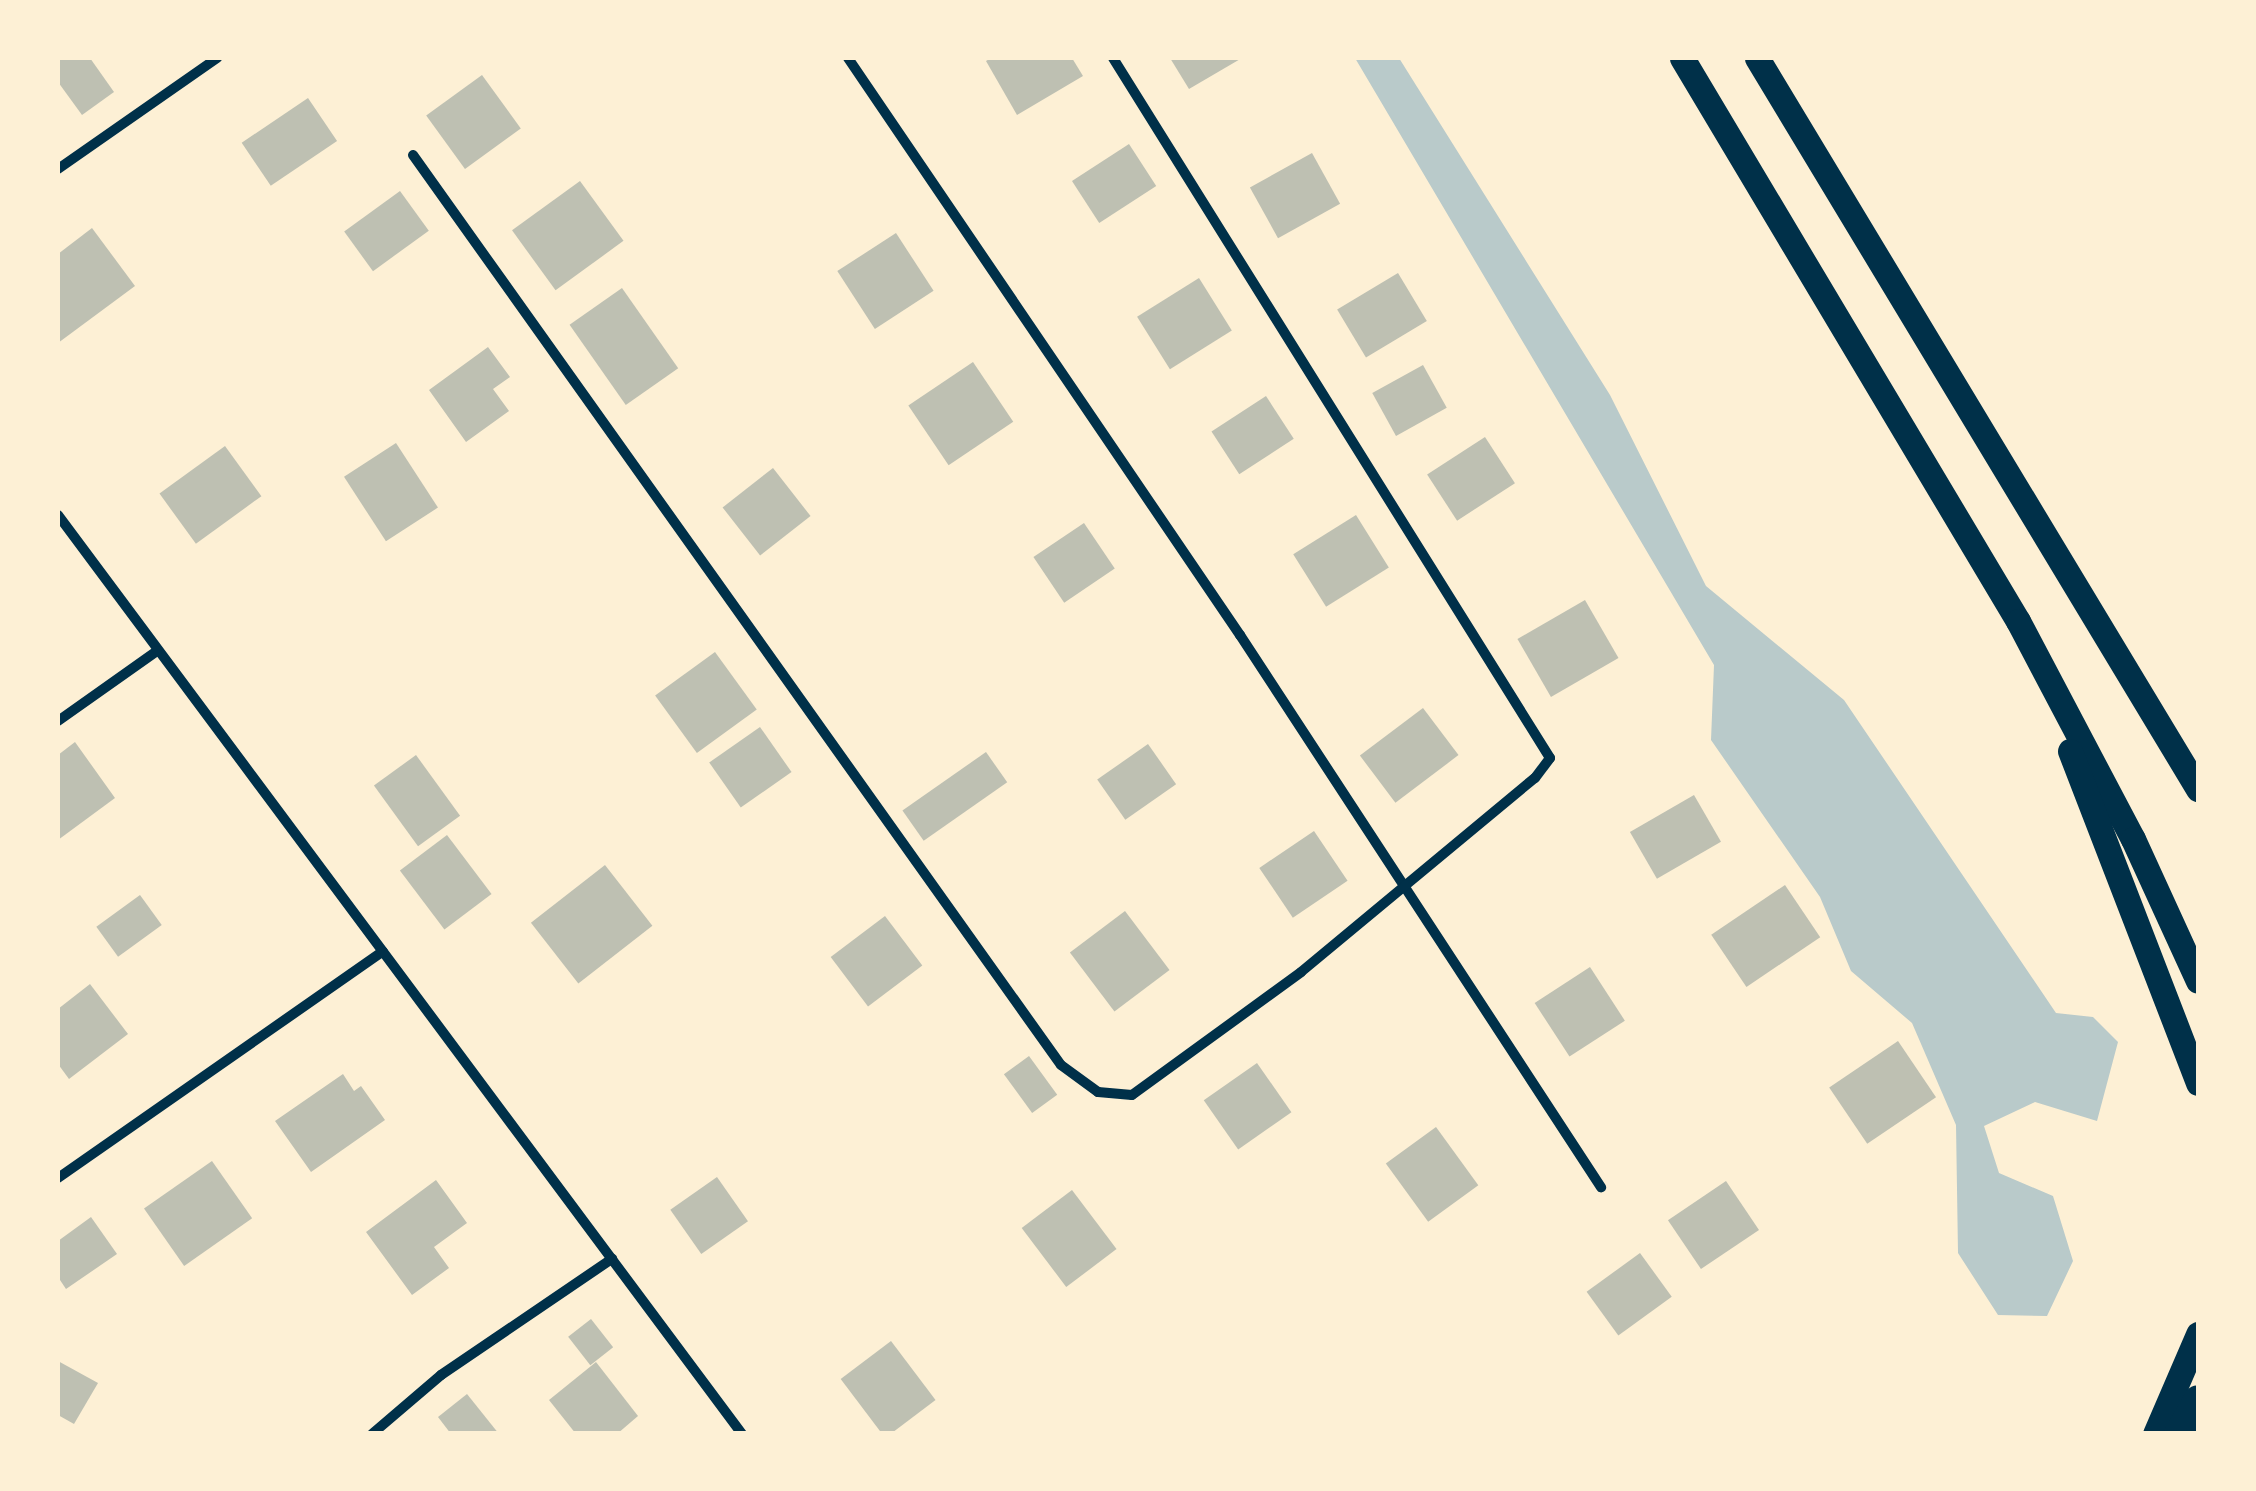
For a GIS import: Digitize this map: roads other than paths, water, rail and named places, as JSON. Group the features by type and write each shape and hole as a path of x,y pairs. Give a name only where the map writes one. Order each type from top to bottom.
{"highway":[{"path":"2178,1434 2198,1399"}],"main road":[{"path":"1682,58 2018,621 2133,838 2198,981"},
{"path":"1757,58 2198,789"},
{"path":"2018,621 2161,974 2198,1083"},
{"path":"2140,692 2198,758"},
{"path":"2155,1434 2198,1334"}],"street":[{"path":"58,168 217,58"},
{"path":"848,58 1601,1187"},
{"path":"413,155 1061,1065 1098,1092 1132,1096 1301,972 1550,758 1113,58"},
{"path":"58,516 742,1434"},
{"path":"58,721 157,651"},
{"path":"58,1178 383,951"},
{"path":"372,1434 441,1375 612,1259"}]}
